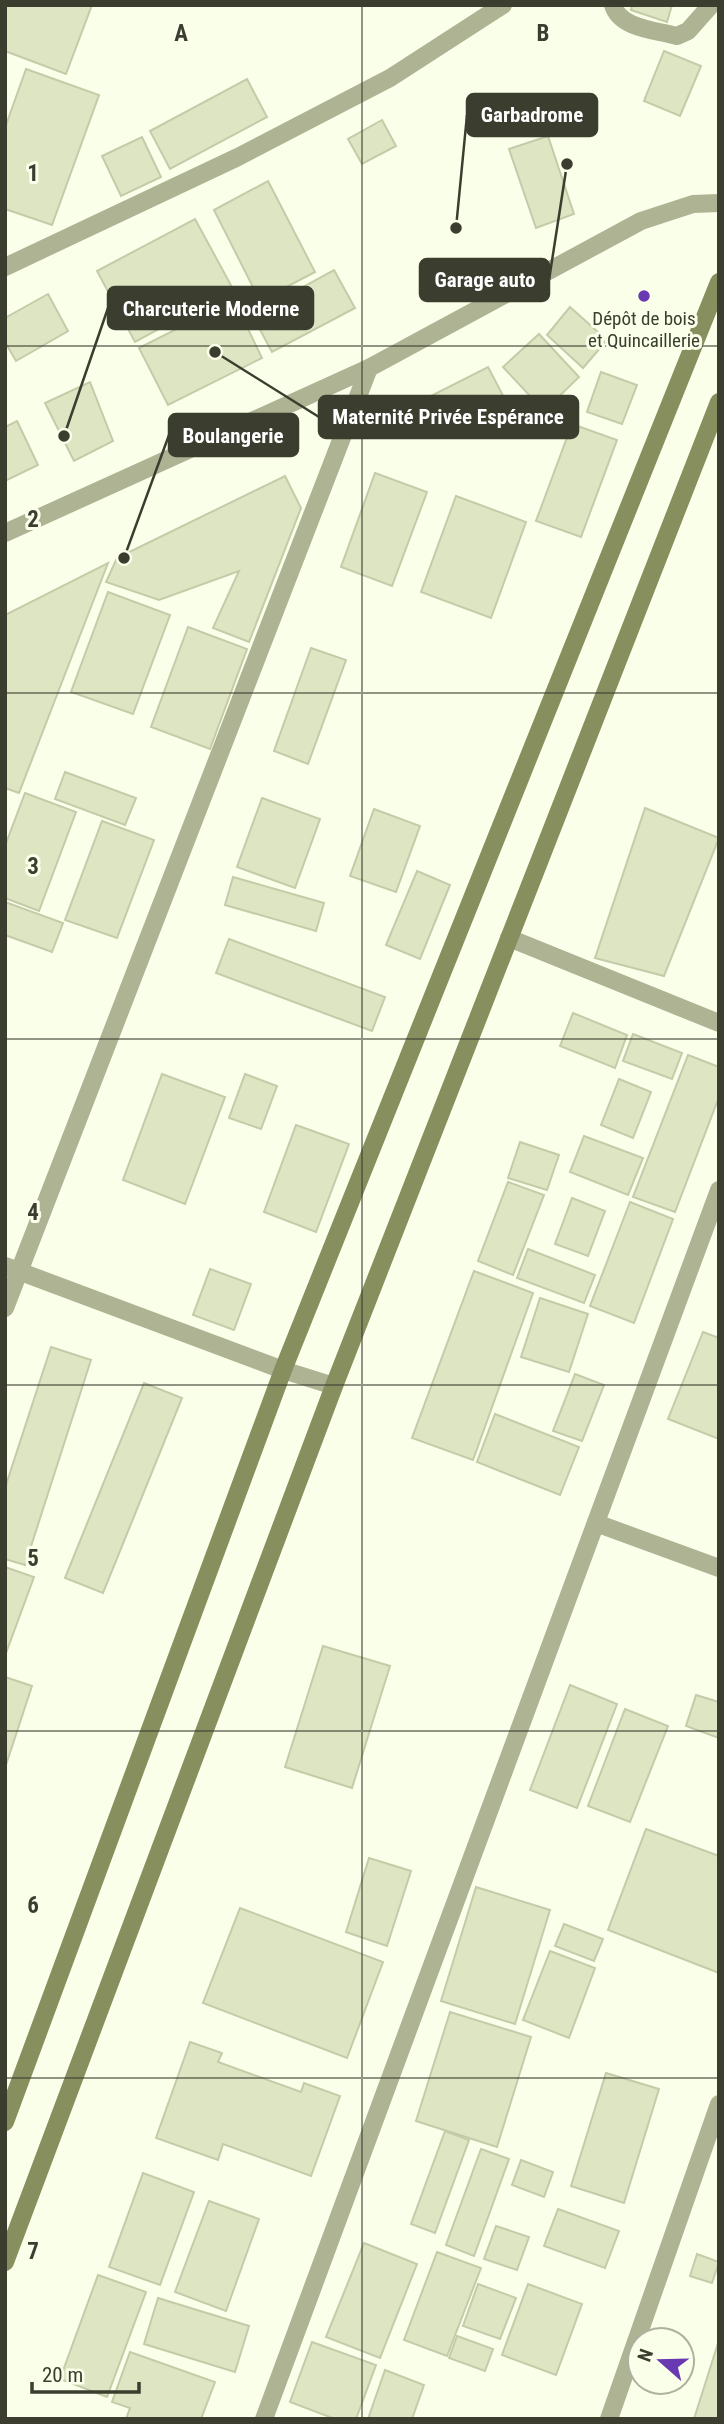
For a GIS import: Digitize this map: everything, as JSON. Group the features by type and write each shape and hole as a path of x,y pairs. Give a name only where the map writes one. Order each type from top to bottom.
{"main road":[{"path":"5,2122 283,1370 719,282"},
{"path":"5,2262 334,1386 719,402"}],"street":[{"path":"5,267 238,157 390,78 503,5"},
{"path":"613,5 615,14 626,23 677,36 688,31 711,5"},
{"path":"5,533 369,368 641,221 692,204 719,203"},
{"path":"5,1308 12,1268 369,368"},
{"path":"509,938 719,1023"},
{"path":"264,2419 719,1190"},
{"path":"12,1268 283,1370 334,1386"},
{"path":"596,1523 719,1568"},
{"path":"609,2419 719,2104"}],"building":[{"path":"5,5 92,5 66,74 5,51"},
{"path":"632,5 672,5 667,22 631,10"},
{"path":"664,51 701,66 680,116 644,101"},
{"path":"26,69 99,95 52,225 5,209 5,128"},
{"path":"247,79 267,117 170,169 150,131"},
{"path":"382,120 396,146 362,164 348,139"},
{"path":"548,136 574,214 536,228 509,149"},
{"path":"142,137 161,177 121,196 102,156"},
{"path":"268,181 315,272 260,301 214,210"},
{"path":"195,219 233,289 135,342 97,271"},
{"path":"334,270 355,308 272,352 252,315"},
{"path":"48,294 68,331 16,361 5,342 5,318"},
{"path":"234,300 262,358 168,405 139,348"},
{"path":"570,307 607,340 583,368 547,335"},
{"path":"539,334 579,377 544,411 503,367"},
{"path":"488,367 508,405 451,435 431,396"},
{"path":"601,372 637,385 622,424 587,412"},
{"path":"90,382 113,441 74,461 45,403"},
{"path":"17,421 38,465 5,481 5,427"},
{"path":"572,424 617,440 581,537 536,521"},
{"path":"375,473 427,492 392,586 341,567"},
{"path":"285,476 301,508 249,642 213,628 239,571 159,600 106,582 117,558"},
{"path":"456,496 526,522 491,618 421,592"},
{"path":"108,563 19,793 5,788 5,615"},
{"path":"108,592 170,615 133,714 71,692"},
{"path":"188,627 247,649 210,749 151,727"},
{"path":"311,648 346,660 308,764 274,751"},
{"path":"65,772 136,798 125,825 55,799"},
{"path":"25,793 76,812 39,911 5,898 5,846"},
{"path":"262,798 320,819 295,888 237,867"},
{"path":"645,808 719,838 664,976 595,958"},
{"path":"374,809 420,826 396,892 350,876"},
{"path":"102,821 154,840 117,938 65,920"},
{"path":"417,871 450,885 420,959 386,945"},
{"path":"233,877 324,903 316,931 225,905"},
{"path":"5,902 63,923 52,952 5,935"},
{"path":"229,939 385,997 372,1031 216,973"},
{"path":"573,1013 627,1035 615,1068 560,1046"},
{"path":"633,1034 682,1053 672,1079 623,1061"},
{"path":"688,1055 719,1067 719,1097 675,1212 633,1197"},
{"path":"162,1074 225,1097 185,1204 123,1180"},
{"path":"245,1074 277,1086 261,1129 229,1118"},
{"path":"619,1079 651,1092 633,1138 601,1125"},
{"path":"296,1125 349,1144 316,1232 264,1212"},
{"path":"584,1136 643,1158 628,1195 570,1172"},
{"path":"520,1142 559,1155 547,1190 508,1178"},
{"path":"508,1182 544,1195 513,1275 478,1261"},
{"path":"572,1198 605,1211 588,1256 555,1244"},
{"path":"630,1202 673,1219 634,1323 590,1306"},
{"path":"528,1249 595,1275 584,1303 517,1278"},
{"path":"210,1269 251,1284 234,1330 193,1315"},
{"path":"474,1271 533,1293 473,1460 412,1438"},
{"path":"540,1298 588,1314 569,1372 521,1357"},
{"path":"703,1332 719,1338 719,1439 668,1419"},
{"path":"51,1347 91,1360 25,1565 5,1559 5,1488"},
{"path":"575,1374 604,1385 582,1441 553,1431"},
{"path":"144,1383 182,1398 103,1593 65,1578"},
{"path":"495,1414 579,1447 560,1495 477,1462"},
{"path":"5,1567 34,1577 6,1653 5,1653"},
{"path":"323,1646 390,1666 352,1788 285,1767"},
{"path":"5,1677 32,1686 5,1768"},
{"path":"570,1685 617,1704 577,1808 530,1790"},
{"path":"696,1695 719,1702 719,1738 686,1726"},
{"path":"625,1709 668,1726 630,1822 588,1806"},
{"path":"646,1829 719,1856 719,1973 608,1930"},
{"path":"369,1858 411,1871 387,1946 346,1932"},
{"path":"476,1887 550,1910 515,2024 441,2001"},
{"path":"240,1908 383,1962 347,2058 203,2003"},
{"path":"564,1924 603,1939 594,1961 555,1946"},
{"path":"550,1951 595,1968 569,2038 523,2020"},
{"path":"450,2012 531,2037 497,2147 416,2121"},
{"path":"190,2042 222,2053 218,2062 301,2092 304,2083 340,2096 311,2176 223,2144 218,2160 156,2138"},
{"path":"606,2073 659,2089 624,2203 571,2186"},
{"path":"445,2131 469,2140 435,2233 411,2224"},
{"path":"481,2149 509,2159 474,2256 446,2245"},
{"path":"521,2160 553,2172 544,2197 512,2185"},
{"path":"143,2173 194,2192 160,2285 109,2267"},
{"path":"209,2201 259,2219 226,2311 175,2292"},
{"path":"558,2209 619,2231 605,2268 544,2246"},
{"path":"496,2226 529,2237 517,2270 484,2259"},
{"path":"364,2243 417,2264 380,2358 326,2337"},
{"path":"437,2252 481,2268 447,2356 404,2340"},
{"path":"697,2254 719,2262 712,2283 690,2276"},
{"path":"98,2275 146,2292 107,2397 60,2379"},
{"path":"478,2284 516,2298 500,2339 463,2326"},
{"path":"528,2284 582,2304 556,2375 502,2355"},
{"path":"158,2298 249,2326 235,2372 144,2344"},
{"path":"457,2336 493,2349 485,2371 449,2358"},
{"path":"719,2340 719,2419 694,2419"},
{"path":"312,2342 376,2365 356,2419 335,2419 290,2402"},
{"path":"130,2352 215,2382 201,2419 126,2419 130,2408 112,2402"},
{"path":"385,2370 424,2385 412,2419 368,2419"}],"place":[{"name":"Garage auto","path":"567,164"},
{"name":"Garbadrome","path":"456,228"},
{"name":"Dépôt de bois et Quincaillerie","path":"644,296"},
{"name":"Maternité Privée Espérance","path":"215,352"},
{"name":"Charcuterie Moderne","path":"64,436"},
{"name":"Boulangerie","path":"124,558"}]}
